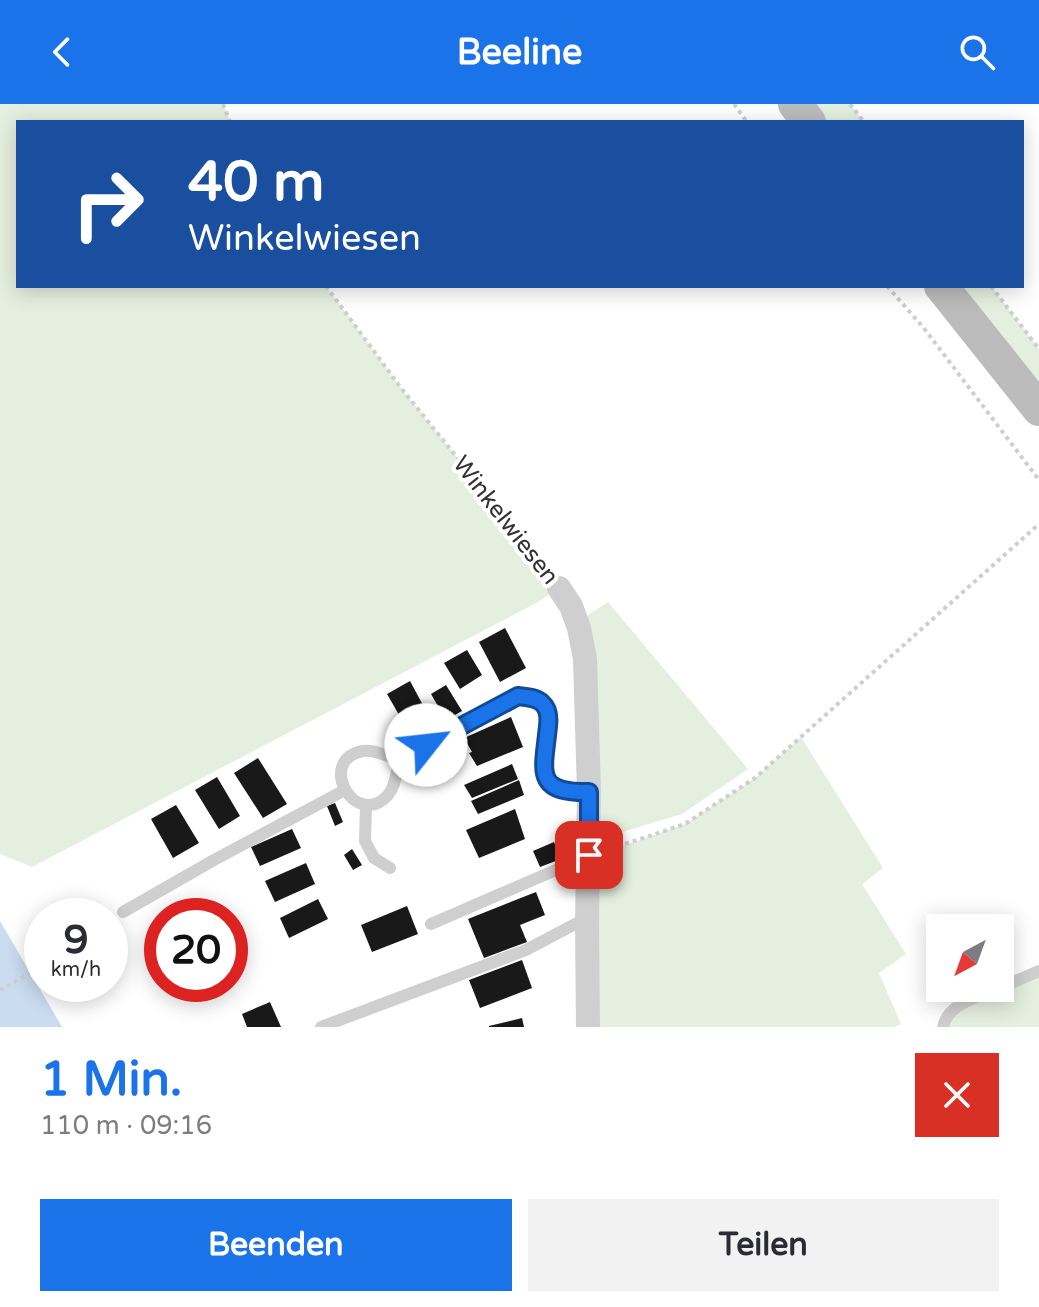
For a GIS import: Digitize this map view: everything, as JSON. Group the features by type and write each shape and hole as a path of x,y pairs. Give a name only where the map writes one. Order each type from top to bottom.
{"main road":[{"path":"795,104 807,120"},
{"path":"943,288 1039,409"}],"street":[{"name":"Winkelwiesen","path":"559,588 571,606 585,659 589,792 580,850 587,923 588,1027"}],"lane":[{"path":"400,760 371,751 355,754 348,759 342,772 345,790 354,801 366,805 382,801 390,794 400,760 506,701 518,696 532,698 543,703 549,715 544,769 546,779 558,790 589,792"},
{"path":"128,909 345,790"},
{"path":"366,805 365,841 374,858 390,868"},
{"path":"431,924 565,866 580,850"},
{"path":"321,1027 526,950 577,923 587,923"},
{"path":"1014,982 1039,971"},
{"path":"943,1027 945,1017 964,1002"}],"path":[{"path":"850,104 862,120"},
{"name":"Winkelwiesen","path":"327,288 401,388 559,588"},
{"path":"889,288 923,327 1039,480"},
{"path":"993,288 1039,349"},
{"path":"580,850 631,843 685,824 755,778 1039,524"},
{"path":"0,990 24,977"}],"green space":[{"path":"0,104 223,104 229,120 16,120 16,288 327,288 401,388 559,588 538,602 32,867 0,854"},
{"path":"795,104 850,104 862,120 807,120"},
{"path":"943,288 993,288 1039,349 1039,409"},
{"path":"608,602 748,769 682,814 602,838 585,617"},
{"path":"801,737 883,868 862,884 906,954 879,973 901,1024 895,1027 588,1027 589,855 685,824 755,778"},
{"path":"1039,971 1039,1027 943,1027 945,1017 976,1002 1014,1002 1014,983"}],"water":[{"path":"0,921 24,962 24,1002 47,1002 62,1027 0,1027"}],"building":[{"path":"505,628 526,668 500,682 479,642"},
{"path":"467,650 482,675 460,689 444,663"},
{"path":"410,681 432,722 410,734 387,694"},
{"path":"446,685 462,711 446,720 431,694"},
{"path":"511,717 523,747 477,766 464,738"},
{"path":"258,758 287,804 263,818 234,773"},
{"path":"512,764 518,779 472,798 464,785"},
{"path":"217,777 240,816 219,829 195,790"},
{"path":"519,780 524,795 478,814 471,801"},
{"path":"335,803 343,822 335,826 327,806"},
{"path":"176,805 199,843 173,858 151,819"},
{"path":"515,809 525,839 479,858 466,830"},
{"path":"292,829 301,848 260,866 251,847"},
{"path":"554,842 561,859 540,867 533,851"},
{"path":"352,849 362,865 353,870 344,855"},
{"path":"306,863 315,884 275,902 265,881"},
{"path":"536,892 545,915 520,925 527,942 484,958 468,919"},
{"path":"318,899 328,919 289,938 280,918"},
{"path":"407,906 418,934 372,952 361,925"},
{"path":"522,960 532,988 480,1008 469,980"},
{"path":"270,1002 281,1027 247,1027 242,1014"},
{"path":"522,1018 524,1027 489,1027 489,1026"}],"route":[{"path":"426,745 518,696 543,703 549,715 544,769 546,779 558,790 589,792 589,855"}]}
